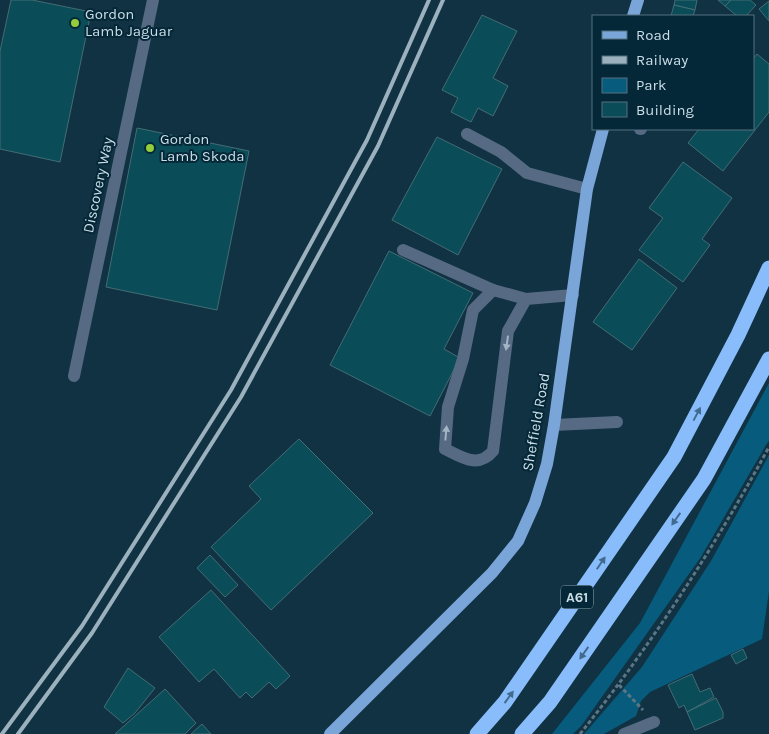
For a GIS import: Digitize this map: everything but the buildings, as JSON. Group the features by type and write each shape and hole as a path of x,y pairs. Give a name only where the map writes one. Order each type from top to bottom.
{"highway":[{"name":"A61","path":"477,734 505,702 674,457 738,335 769,268"},
{"name":"A61","path":"522,734 550,702 704,479 769,359"}],"main road":[{"path":"633,15 638,0"},
{"name":"Sheffield Road","path":"330,734 486,580 518,541 536,503 547,464 554,425 587,188 603,130"}],"street":[{"name":"Discovery Way","path":"74,376 153,0"},
{"path":"467,134 501,152 528,173 587,188"},
{"path":"403,250 492,290 526,299 572,295"},
{"path":"492,290 473,310 463,359 448,408 445,449 474,462 486,459 492,451 508,331 526,299"},
{"path":"554,425 617,422"},
{"path":"624,734 654,722"}],"path":[{"path":"580,734 619,685 705,560 769,447"},
{"path":"619,685 654,722"}],"green space":[{"path":"769,383 769,441 701,557 582,725 573,734 552,734 640,623"},
{"path":"769,455 769,591 762,639 650,692 641,701 636,716 604,734 584,734 642,667 711,561"}],"railway":[{"path":"2,734 82,626 231,390 367,140 429,0"},
{"path":"18,734 92,633 241,397 378,146 443,0"}],"place":[{"name":"Gordon Lamb Jaguar","path":"75,23"},
{"name":"Gordon Lamb Skoda","path":"150,148"}]}
